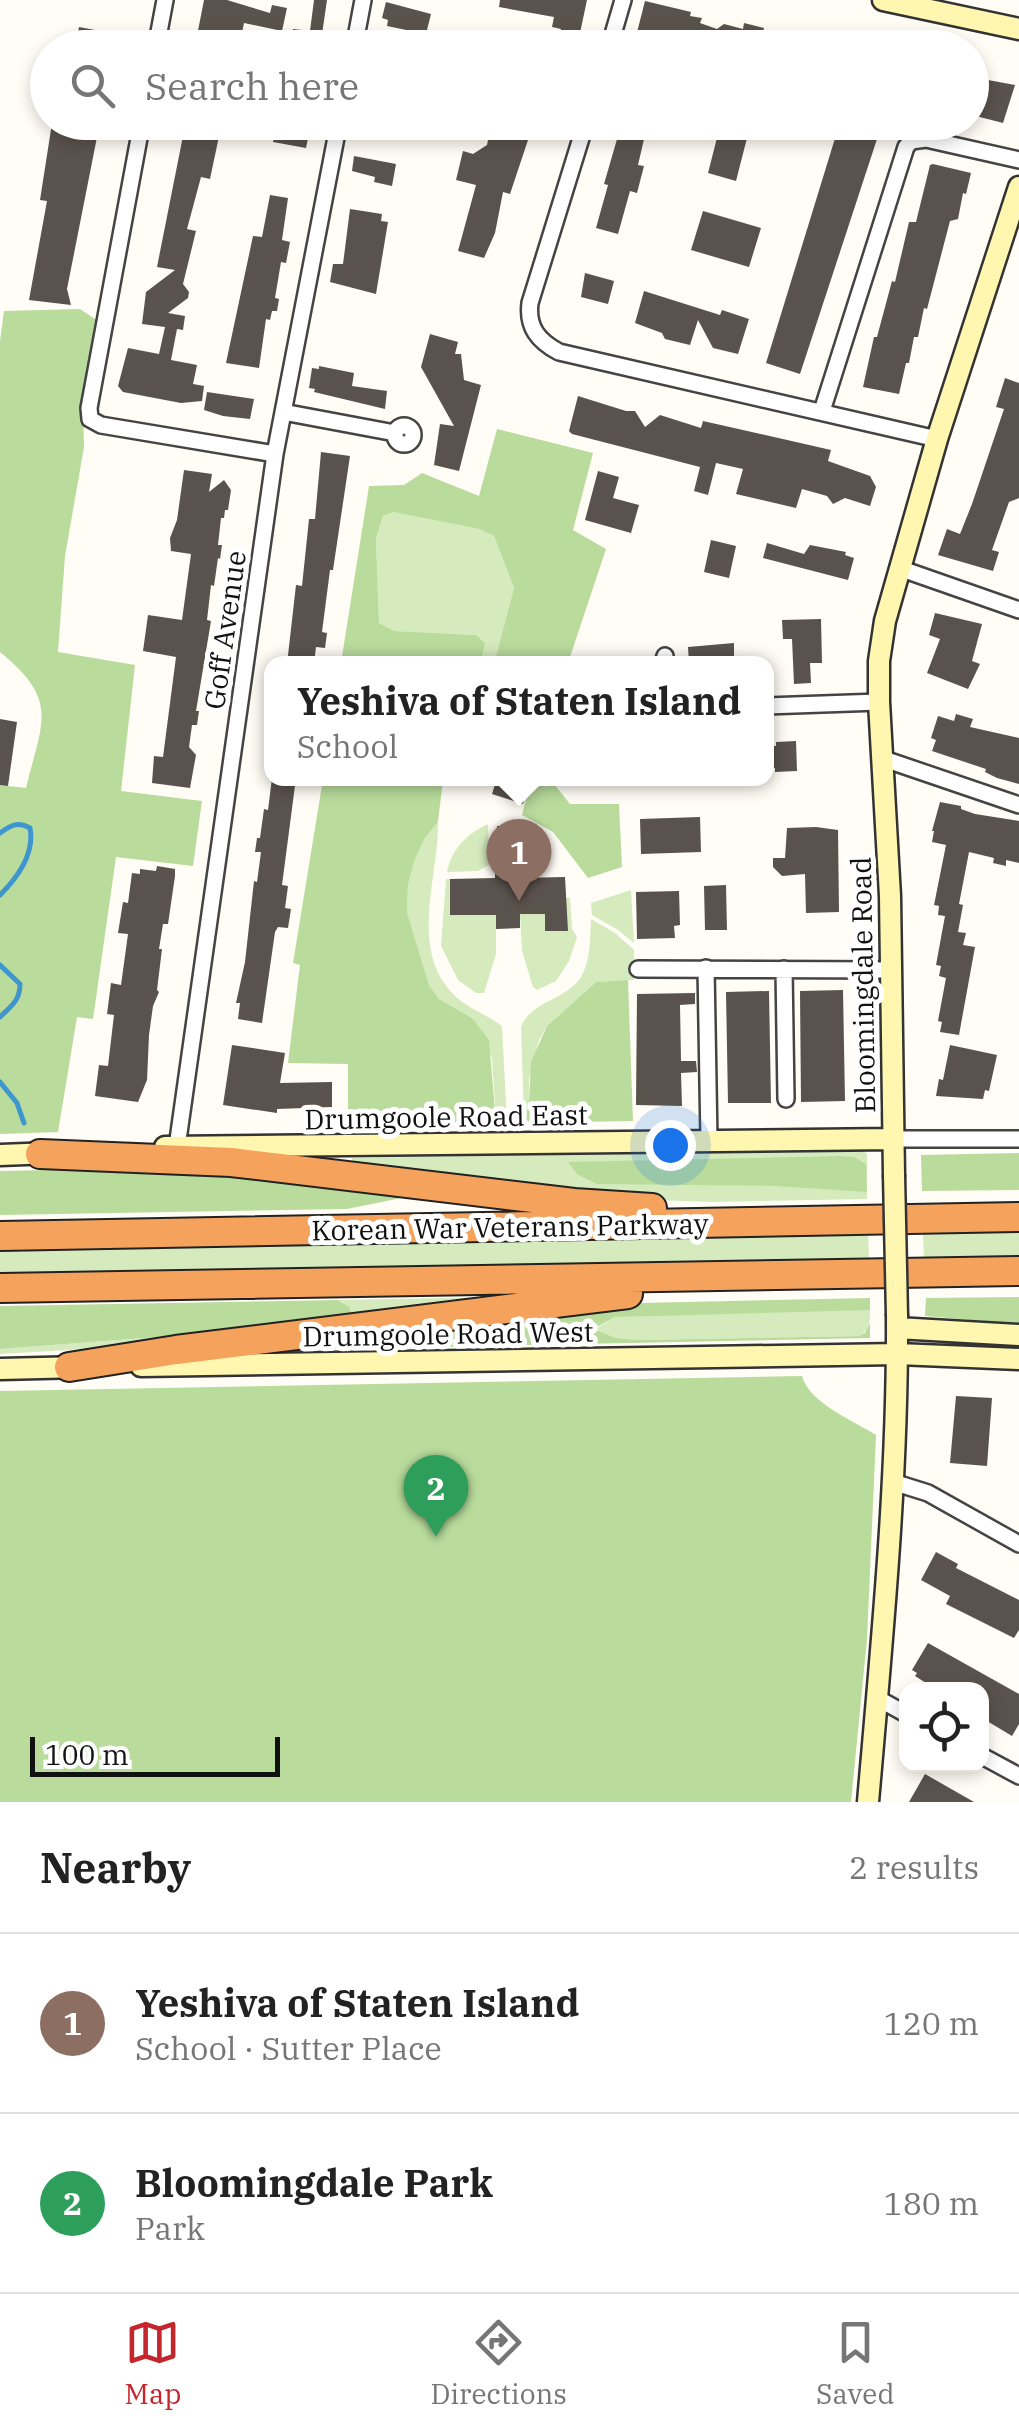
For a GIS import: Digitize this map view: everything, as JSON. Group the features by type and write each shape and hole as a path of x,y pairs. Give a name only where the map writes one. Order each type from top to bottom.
{"highway":[{"path":"40,1154 232,1162 574,1203 858,1221"},
{"name":"Korean War Veterans Parkway","path":"0,1236 1019,1217"},
{"name":"Korean War Veterans Parkway","path":"0,1288 1019,1271"},
{"path":"69,1367 577,1299 806,1274"}],"street":[{"path":"159,30 165,0"},
{"path":"357,30 363,0"},
{"path":"614,30 623,0"},
{"path":"882,0 1019,30"},
{"path":"139,140 90,419 101,425 276,454"},
{"name":"Goff Avenue","path":"177,1146 282,412 335,140"},
{"path":"580,140 530,303 530,323 540,340 559,352 937,438"},
{"path":"822,412 906,147 916,140"},
{"path":"934,140 1019,160"},
{"name":"Bloomingdale Road","path":"868,1802 893,1482 898,1354 880,661 885,620 937,438 1019,187"},
{"path":"282,412 394,433"},
{"path":"899,568 1019,610"},
{"path":"774,706 879,702"},
{"path":"884,758 1019,805"},
{"path":"706,968 710,1141"},
{"path":"638,969 891,970"},
{"path":"784,969 786,1099"},
{"path":"893,1139 1019,1139"},
{"name":"Drumgoole Road East","path":"0,1155 177,1146 893,1139"},
{"path":"897,1322 1019,1335"},
{"name":"Drumgoole Road West","path":"0,1369 898,1354 1019,1360"},
{"path":"893,1482 928,1493 1018,1540"},
{"path":"877,1698 899,1710"},
{"path":"989,1760 1019,1776"}],"green space":[{"path":"80,309 98,321 83,412 84,447 65,556 58,652 135,665 121,791 202,801 193,866 116,857 93,1019 77,1017 58,1132 0,1134 0,785 26,788 42,713 32,684 0,652 0,341 4,311"},
{"path":"497,429 593,453 573,530 606,549 570,656 496,656 514,588 494,536 479,529 393,512 383,516 376,539 379,623 395,631 476,635 485,643 482,656 342,656 369,486 404,485 422,473 479,496"},
{"path":"393,512 479,529 494,536 514,588 496,656 482,656 485,643 476,635 395,631 379,623 376,539 383,516"},
{"path":"322,786 442,786 438,822 415,859 408,885 407,912 429,985 439,999 472,1018 489,1040 496,1123 348,1127 348,1064 288,1063 300,965 293,963"},
{"path":"529,786 556,786 570,804 619,804 622,867 588,878 553,832 522,815"},
{"path":"438,822 429,916 434,962 444,983 461,1001 502,1026 507,1123 496,1123 492,1058 472,1018 439,999 429,985 407,912 408,885 415,859"},
{"path":"488,824 489,865 478,871 447,872 462,843"},
{"path":"446,879 450,879 450,915 496,915 496,954 484,993 476,993 458,980 441,946"},
{"path":"631,890 634,943 592,915 591,903"},
{"path":"565,898 570,898 572,929 577,937 569,961 556,981 537,990 522,951 520,914 565,914"},
{"path":"591,919 634,950 634,980 596,982 547,1026 539,1040 529,1079 524,1119 521,1027 533,1011 568,990 582,975 589,955"},
{"path":"628,980 633,1121 524,1123 531,1062 547,1026 596,982"},
{"path":"862,1149 867,1154 867,1199 656,1200 352,1164 352,1158"},
{"path":"1019,1153 1019,1190 922,1191 921,1155"},
{"path":"854,1157 866,1164 867,1192 776,1186 597,1184 577,1174 568,1162"},
{"path":"148,1168 399,1191 401,1198 347,1209 0,1215 0,1171"},
{"path":"868,1229 869,1261 0,1275 0,1243"},
{"path":"1019,1229 1019,1259 924,1260 923,1231"},
{"path":"497,1297 119,1347 0,1354 0,1349 210,1333 345,1303 338,1300"},
{"path":"1019,1297 1019,1324 925,1316 926,1298"},
{"path":"870,1298 870,1310 615,1317 593,1329 616,1338 639,1340 859,1336 870,1323 870,1338 300,1350 300,1341 551,1305"},
{"path":"338,1300 352,1314 210,1333 0,1349 0,1306"},
{"path":"870,1310 870,1318 859,1336 639,1340 593,1330 615,1317"},
{"path":"802,1376 823,1403 876,1435 867,1639 851,1802 0,1802 0,1391"}],"building":[{"path":"204,0 227,0 270,13 272,5 287,8 282,30 244,23 243,30 198,30"},
{"path":"314,0 327,0 323,30 310,30"},
{"path":"500,0 587,0 581,30 561,30 552,27 554,17 499,7"},
{"path":"645,1 691,12 690,16 702,18 700,23 717,29 724,24 743,29 744,23 764,28 764,30 638,30"},
{"path":"386,2 431,14 427,30 387,26 388,20 382,18"},
{"path":"989,80 1015,85 1003,123 989,119"},
{"path":"49,140 96,140 67,289 71,305 29,300 47,201 40,200"},
{"path":"182,140 218,140 210,179 201,177 187,229 196,231 183,284 188,298 168,313 185,316 183,330 177,329 171,360 197,365 193,384 204,386 202,401 181,403 123,392 118,386 128,348 159,354 165,327 142,324 146,292 175,270 157,267"},
{"path":"273,140 308,140 306,148"},
{"path":"488,140 528,140 510,194 503,192 495,233 484,258 458,251 476,185 456,180 463,151 473,154"},
{"path":"617,140 644,140 638,165 644,166 637,193 630,191 618,234 596,228 608,185 604,184"},
{"path":"716,140 746,140 736,181 708,173"},
{"path":"834,140 877,140 800,374 766,363"},
{"path":"354,156 396,164 392,186 352,171"},
{"path":"933,164 971,173 966,194 963,193 958,219 950,221 899,394 863,387 909,222 916,222"},
{"path":"270,195 288,198 282,240 290,242 286,263 281,262 275,298 279,299 277,311 272,311 270,320 266,319 259,368 226,363 253,236 262,237"},
{"path":"350,209 382,214 381,221 388,222 376,294 330,282 333,264 343,264"},
{"path":"703,211 761,228 749,267 691,250"},
{"path":"585,273 614,281 608,304 581,297"},
{"path":"644,291 720,315 722,310 749,319 738,354 713,348 698,320 690,345 665,339 662,333 635,323"},
{"path":"430,334 458,342 455,354 461,354 464,380 481,385 459,471 434,465 440,424 454,426 421,367"},
{"path":"312,368 354,373 352,386 387,391 385,409 314,392 309,388"},
{"path":"1005,378 1019,383 1019,498 1009,502 992,550 999,552 993,571 938,555 947,529 960,534 972,504 1004,409 996,407"},
{"path":"207,392 254,399 250,419 204,410"},
{"path":"578,396 635,411 645,427 660,415 701,428 703,421 831,450 828,461 870,476 876,487 870,506 845,498 833,504 827,496 802,489 796,508 736,494 743,469 716,463 708,495 694,491 700,467 572,434 569,431"},
{"path":"321,452 350,456 330,570 322,632 327,633 325,648 316,647 315,656 288,656 296,585 302,586 309,519 315,519"},
{"path":"184,470 212,474 209,492 224,480 231,490 228,510 221,518 220,559 214,586 211,585 207,620 211,621 199,711 189,747 196,755 190,788 152,783 154,756 163,757 176,657 143,651 148,615 182,620 191,554 171,551 170,538 177,520"},
{"path":"598,471 619,477 613,498 639,505 631,533 585,520"},
{"path":"711,540 736,546 729,578 704,572"},
{"path":"767,543 804,554 810,545 846,552 854,558 848,580 763,558"},
{"path":"935,613 982,624 972,661 980,664 968,689 927,673 940,639 929,635"},
{"path":"821,619 822,663 810,663 811,683 794,684 792,639 783,639 782,620"},
{"path":"734,643 734,656 689,656 688,647"},
{"path":"956,714 973,719 970,727 1019,738 1019,784 932,751 936,740 931,738 938,716 954,721"},
{"path":"0,719 17,722 8,786 0,785"},
{"path":"796,741 797,771 775,772 776,742"},
{"path":"271,786 295,786 282,885 288,886 285,908 291,909 288,928 278,927 275,932 262,1023 238,1019 240,1003 236,1003 261,852 255,852 257,838 264,809 268,810"},
{"path":"494,786 529,786 523,804 492,794"},
{"path":"940,802 961,806 975,814 1019,821 1019,863 1006,860 1006,866 993,863 994,858 969,852 958,932 966,933 963,945 975,947 959,1035 940,1032 942,1022 938,1021 946,978 939,976 941,966 936,965 945,916 938,915 939,906 934,905 946,845 932,842 932,831"},
{"path":"700,817 701,852 641,854 640,819"},
{"path":"497,826 515,826 515,833 519,832 519,878 565,877 568,931 545,931 545,914 520,914 520,928 496,929 496,915 450,915 450,879 495,878"},
{"path":"787,828 838,830 839,912 806,913 805,874 782,876 773,867 773,858 785,858"},
{"path":"157,866 175,869 175,876 168,924 163,924 159,949 159,992 149,1035 147,1080 138,1102 95,1096 99,1065 108,1066 114,1015 107,1014 111,983 121,985 128,934 118,933 123,902 128,903 132,873 140,874 140,869 156,871"},
{"path":"726,885 727,930 705,930 704,886"},
{"path":"679,891 680,925 674,926 675,938 637,939 636,892"},
{"path":"843,990 845,1101 801,1102 800,991"},
{"path":"769,991 771,1103 728,1103 726,992"},
{"path":"695,993 695,1004 680,1005 681,1061 696,1061 697,1072 681,1073 682,1106 636,1105 637,994"},
{"path":"232,1045 285,1053 280,1083 332,1082 332,1107 277,1109 277,1113 223,1105"},
{"path":"950,1045 997,1055 989,1091 985,1090 983,1099 936,1096"},
{"path":"956,1396 992,1398 987,1466 950,1463"},
{"path":"936,1552 958,1564 956,1568 1019,1600 1019,1630 1014,1638 946,1604 950,1596 921,1580"},
{"path":"928,1643 1019,1694 1019,1724 1012,1736 989,1722 989,1682 924,1682 912,1670"},
{"path":"925,1774 974,1802 909,1802"}],"waterway":[{"path":"0,833 18,824 30,828 31,838 23,865 0,895"},
{"path":"0,965 20,984 17,999 0,1017"},
{"path":"0,1082 17,1103 24,1123"}],"place":[{"name":"Yeshiva of Staten Island","path":"519,901"},
{"name":"Bloomingdale Park","path":"436,1537"}]}
